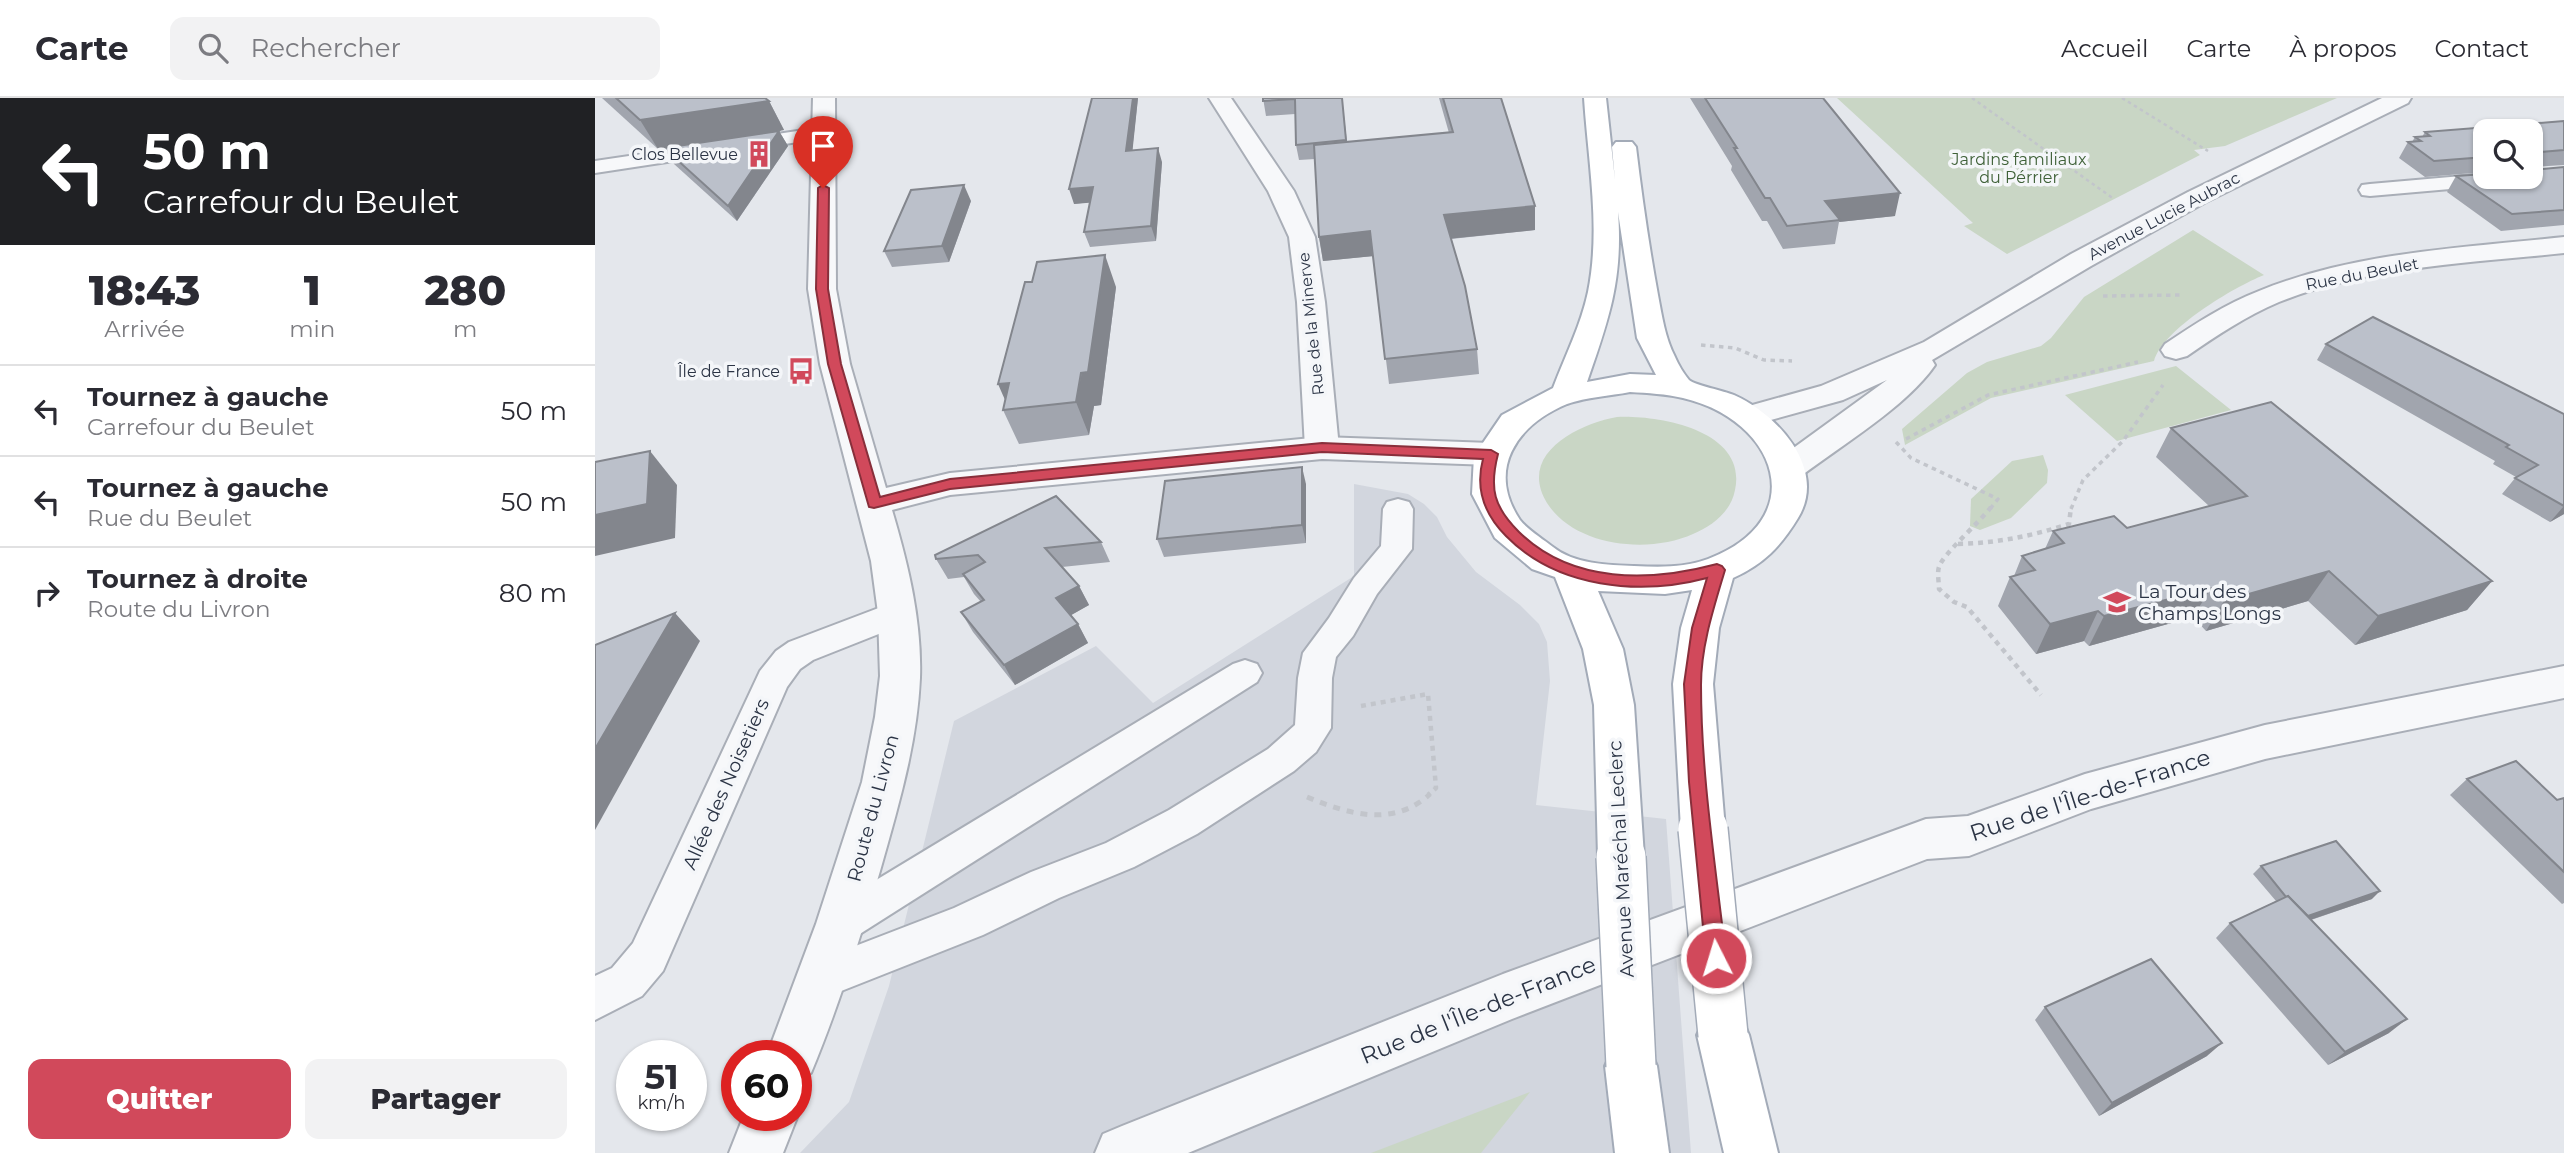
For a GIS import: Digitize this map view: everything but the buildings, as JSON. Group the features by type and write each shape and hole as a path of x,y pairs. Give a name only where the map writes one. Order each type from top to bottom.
{"main road":[{"path":"1567,393 1598,306 1605,270 1595,98"},
{"path":"1619,98 1633,232 1655,345 1679,388"},
{"path":"1630,383 1679,388 1716,399 1749,416 1773,439 1789,468 1789,500 1781,521 1756,548 1717,570 1682,579 1644,582 1607,580 1571,571 1528,549 1499,520 1492,509 1486,476 1491,454 1502,435 1519,418 1541,404 1567,393 1597,386 1630,383"},
{"path":"1717,570 1700,628 1693,684 1703,829 1723,1035 1725,1153"},
{"name":"Avenue Maréchal Leclerc","path":"1571,571 1603,649 1613,695 1631,1066 1642,1153"},
{"path":"1723,1035 1751,1153"},
{"path":"1622,1153 1631,1066"}],"street":[{"name":"Route du Livron","path":"799,1040 840,924 884,782 897,717 900,676 897,613 889,561 835,364 822,289 824,98"},
{"name":"Rue de la Minerve","path":"1220,98 1282,191 1302,237 1311,302 1322,447"},
{"name":"Avenue Lucie Aubrac","path":"1749,416 1832,393 1935,348 2148,223 2244,173 2400,98"},
{"name":"Rue du Beulet","path":"2176,351 2216,324 2280,292 2350,272 2564,245"},
{"name":"Avenue Lucie Aubrac","path":"1789,468 1894,391 1935,348"},
{"path":"874,503 950,484 1322,447 1491,454"},
{"name":"Rue de l'Île-de-France","path":"1122,1153 1503,998 1926,839 1969,836 2085,792 2265,742 2564,682"},
{"path":"756,1153 765,1131"}],"lane":[{"path":"595,167 824,133"},
{"path":"2370,190 2473,181"},
{"path":"821,979 968,922 1045,885 1120,855 1183,822 1259,774 1303,742 1313,729 1316,714 1315,678 1320,653 1341,627 1365,586 1397,550 1398,509"},
{"name":"Allée des Noisetiers","path":"595,999 627,982 648,957 772,681 801,651 897,613"},
{"path":"840,924 1245,673"}],"path":[{"path":"1972,98 2148,223"},
{"path":"2122,98 2244,173"},
{"path":"2096,296 2185,295 2256,304"},
{"path":"1655,345 1725,346 1764,360 1799,361"},
{"path":"1958,544 1998,543 2031,538 2069,524 2071,502 2076,489 2086,475 2123,440 2176,366 2176,351 2147,360 1988,395 1908,439 1895,441 1897,447 1911,458 1998,499 1944,557 1938,568 1939,589 1954,602 1967,607 2041,695"},
{"path":"1259,774 1339,812 1372,816 1397,814 1424,801 1436,788 1428,694 1316,714"}],"shaded area":[{"path":"1354,484 1408,494 1424,504 1437,517 1447,537 1476,572 1520,605 1539,624 1547,642 1550,681 1536,805 1666,819 1691,1153 800,1153 849,1102 889,986 954,721 1096,646 1153,703 1354,576"}],"green space":[{"name":"Jardins familiaux du Pérrier","path":"1837,98 2337,98 2225,146 2194,150 2200,155 2007,254 1964,226 1973,223"},
{"path":"2193,230 2264,275 2201,310 2171,336 2154,361 1991,398 1905,445 1902,429 1967,373 1987,362 2041,346 2051,338 2084,297"},
{"path":"2176,366 2231,410 2117,441 2065,395"},
{"path":"1617,417 1676,423 1714,440 1728,453 1735,470 1735,490 1725,511 1714,522 1693,534 1656,544 1635,545 1594,537 1575,529 1560,518 1547,503 1540,486 1540,470 1546,456 1570,434 1585,426"},
{"path":"2043,455 2048,470 2047,483 2011,518 1980,530 1970,526 1971,499 2012,461"},
{"path":"1530,1092 1481,1153 1371,1153"}],"place":[{"name":"Clos Bellevue","path":"759,154"},
{"name":"Île de France","path":"801,371"},
{"name":"La Tour des Champs Longs","path":"2117,602"}],"route":[{"path":"823,188 822,289 835,364 874,503 950,484 1322,447 1491,454 1486,476 1492,509 1517,540 1555,565 1588,576 1625,582 1682,579 1717,570 1700,628 1693,684 1698,782 1716,958"}]}
